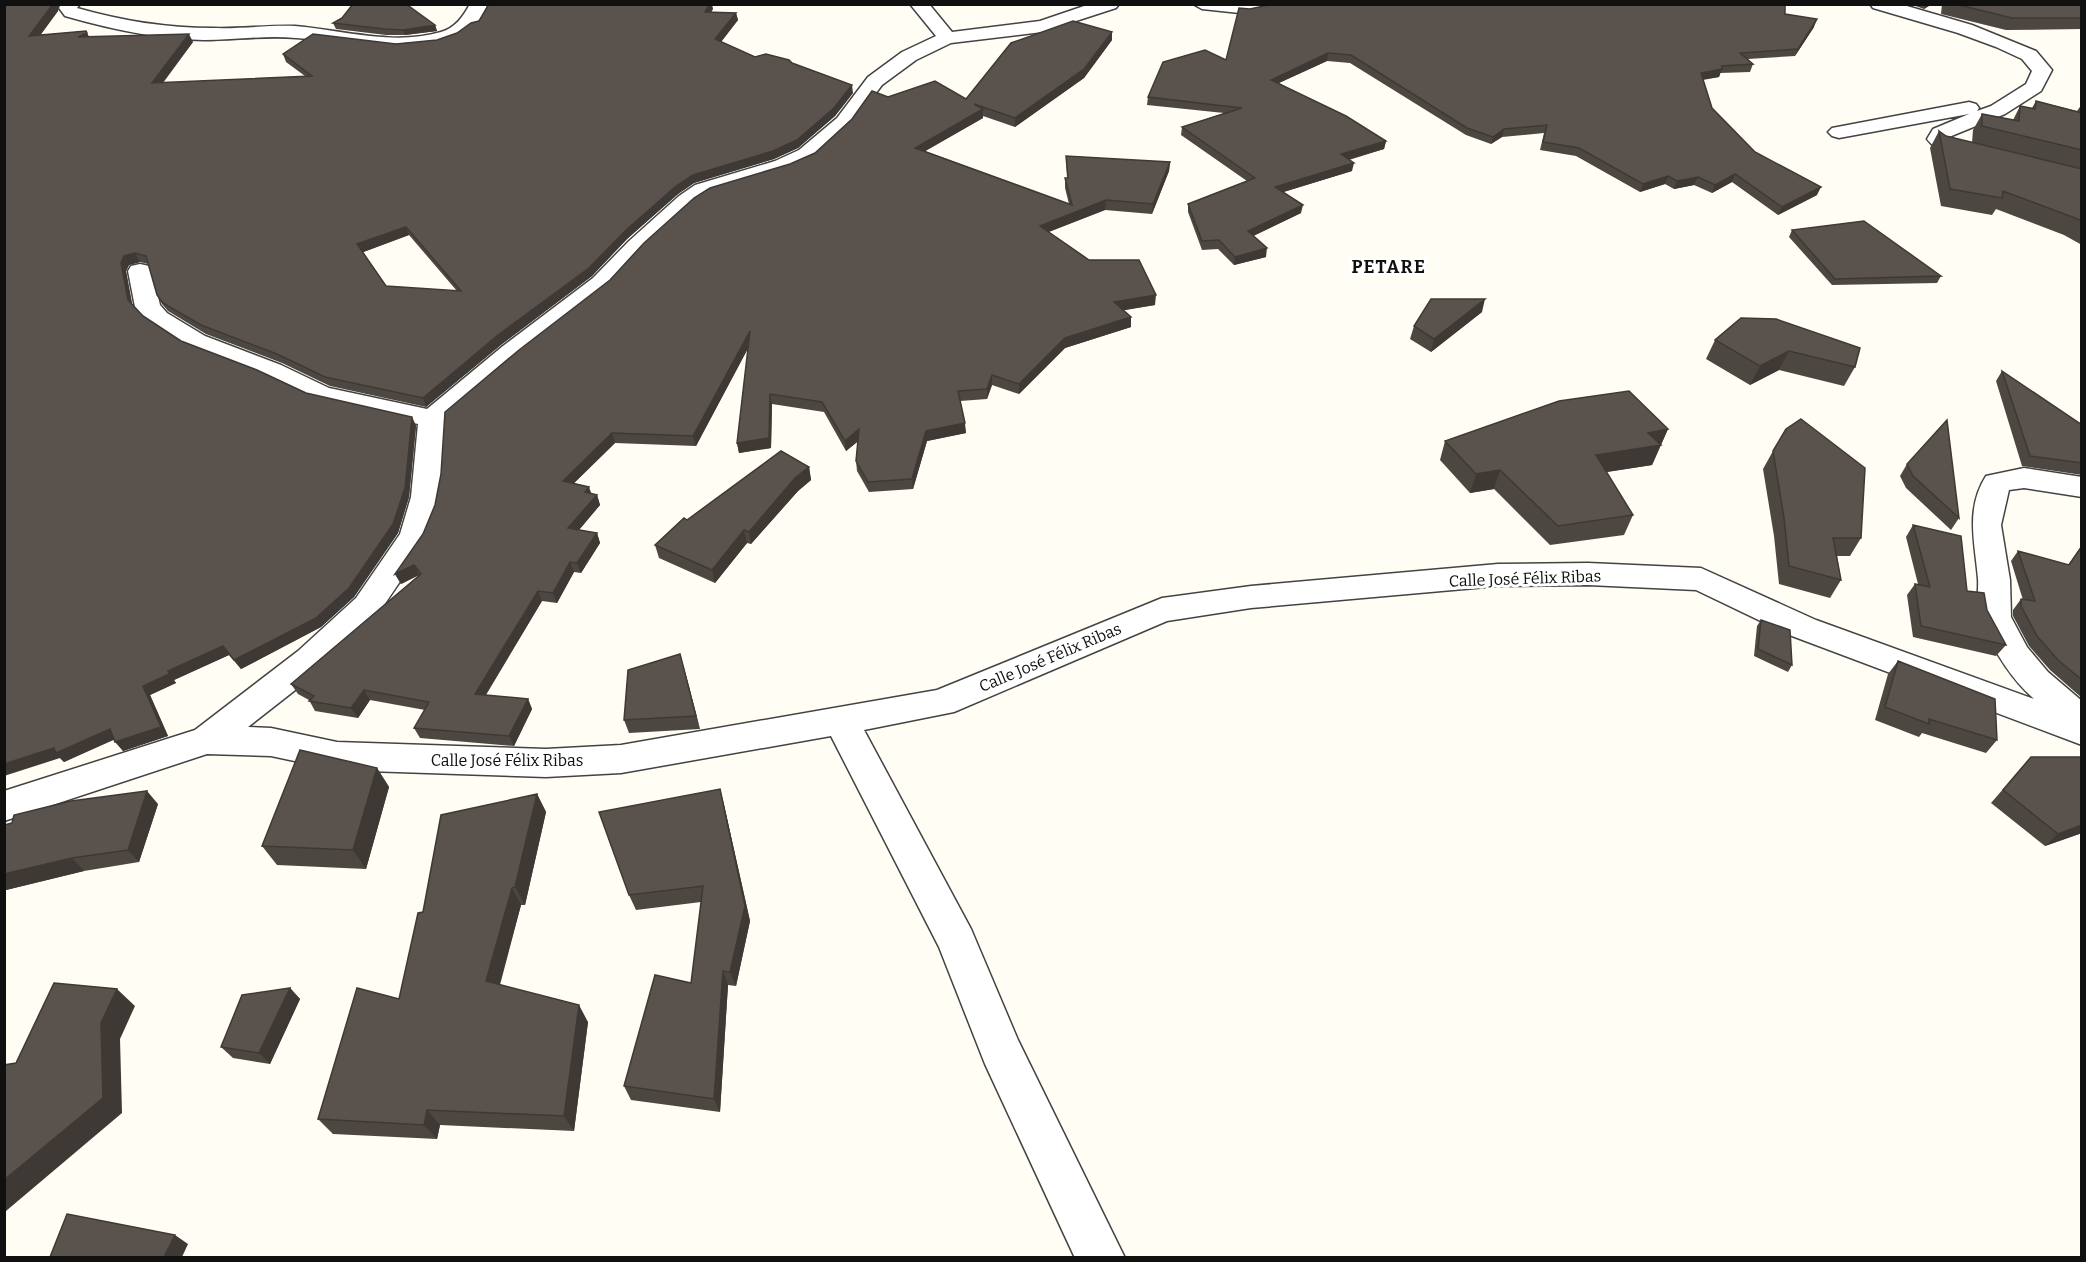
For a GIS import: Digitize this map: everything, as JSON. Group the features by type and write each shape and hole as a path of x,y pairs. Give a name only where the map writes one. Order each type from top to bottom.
{"street":[{"path":"71,4 68,8 70,12 153,31 204,34 293,32 386,44 413,43 450,36 465,27 479,4"},
{"path":"919,4 948,38"},
{"path":"207,740 310,660 367,606 415,536 426,497 433,419 471,385 603,283 637,246 687,201 703,190 783,166 807,155 844,122 875,81 909,56 948,38 1042,26 1086,8 1110,4"},
{"path":"1202,4 1249,9 1273,4"},
{"path":"1879,4 1965,29 2029,55 2042,70 2034,87 1998,110 1940,133 1938,139 1946,146 1997,160"},
{"path":"1839,132 2012,100"},
{"path":"140,271 148,307 158,318 196,342 272,371 321,394 433,419"},
{"path":"2082,487 2024,478 1996,483 1986,525 1994,580 1995,617 2015,655 2036,681 2082,722"},
{"name":"Calle José Félix Ribas","path":"4,806 207,740 271,741 337,756 464,762 546,764 621,759 942,704 1162,610 1251,597 1498,575 1588,574 1701,579 1804,628 2082,731"},
{"path":"841,721 957,942 1000,1050 1055,1167 1101,1257"}],"building":[{"path":"4,4 53,4 29,36 86,31 87,33 78,37 189,34 152,83 312,76 283,54 313,34 396,44 437,40 457,33 471,23 479,21 489,4 710,4 705,12 736,13 715,39 755,57 766,54 789,60 852,85 834,108 797,140 773,151 693,175 676,186 625,231 589,268 498,335 423,398 325,377 277,354 201,325 163,303 157,295 146,256 135,253 124,256 121,263 128,300 143,316 181,341 257,370 306,393 412,417 405,488 393,524 349,588 316,618 234,660 223,646 168,671 169,674 143,686 161,727 115,742 110,729 56,753 54,748 4,764","holes":["406,227 461,291 386,286 357,244"]},
{"path":"353,4 406,4 435,25 403,30 333,23 342,18"},
{"path":"1273,4 1785,4 1785,14 1817,19 1798,49 1740,53 1753,64 1722,66 1722,69 1701,73 1712,108 1755,152 1821,187 1782,207 1735,174 1715,185 1698,177 1677,181 1668,176 1643,184 1579,148 1543,142 1547,125 1504,129 1493,137 1467,128 1351,55 1328,53 1271,80 1346,116 1386,141 1341,154 1354,163 1275,187 1303,205 1248,231 1267,248 1235,257 1219,240 1202,241 1188,204 1255,178 1182,127 1242,108 1148,97 1163,62 1205,50 1226,60 1239,8 1250,9"},
{"path":"1955,4 2082,4 2082,18 2012,18"},
{"path":"1073,21 1112,32 1084,69 1015,118 974,104 983,109 915,148 1072,205 1065,178 1068,178 1066,156 1170,162 1153,204 1106,200 1040,226 1089,260 1139,260 1156,295 1114,302 1131,317 1065,338 1019,384 992,375 987,389 958,391 965,423 926,431 912,479 868,482 856,461 859,429 845,441 822,402 770,394 769,438 737,443 750,331 693,436 612,433 563,481 589,487 585,492 597,495 568,528 597,533 577,563 570,562 553,593 538,591 475,694 528,699 509,736 414,728 429,702 364,690 351,708 309,701 314,696 291,684 421,574 414,565 395,574 423,534 435,505 441,474 445,412 519,350 610,280 644,243 694,198 710,188 790,164 815,153 852,119 872,91 888,97 935,81 966,99 1011,43"},
{"path":"2036,101 2082,113 2082,150 1982,126 1982,114 2019,121 2020,106 2035,109"},
{"path":"1939,131 1946,136 2082,169 2082,221 2003,191 2002,198 1950,189"},
{"path":"1864,221 1941,276 1835,279 1792,230"},
{"path":"1431,299 1485,299 1434,339 1414,326"},
{"path":"1741,318 1776,319 1860,348 1855,367 1789,351 1760,366 1715,340"},
{"path":"2002,371 2082,425 2082,463 2030,456"},
{"path":"1629,391 1668,429 1648,433 1661,445 1596,455 1633,515 1558,526 1500,470 1476,474 1445,441 1559,401"},
{"path":"1801,419 1865,468 1861,538 1833,538 1841,580 1789,566 1773,451 1786,429"},
{"path":"1947,420 1959,518 1913,476 1907,464"},
{"path":"781,451 809,467 795,478 749,532 744,530 712,570 655,545 684,518 687,520"},
{"path":"1913,525 1961,536 1967,591 1984,593 1987,610 2006,645 1921,626 1915,584 1930,587"},
{"path":"2082,546 2082,680 2058,660 2037,636 2021,606 2021,599 2035,601 2018,551 2069,565"},
{"path":"1761,620 1790,630 1792,665 1758,649"},
{"path":"680,654 696,716 624,720 628,670"},
{"path":"1898,661 1995,699 1997,740 1929,719 1929,724 1885,707"},
{"path":"300,750 377,768 353,850 262,846"},
{"path":"2031,757 2082,757 2082,825 2058,834 2003,790"},
{"path":"720,789 745,906 730,972 723,971 714,1099 624,1086 655,975 691,983 703,886 629,895 599,812"},
{"path":"147,791 128,850 72,858 4,874 4,825 12,823 14,815 71,801"},
{"path":"537,794 515,887 512,888 486,981 579,1005 564,1116 427,1110 424,1125 318,1119 357,988 399,999 418,913 423,912 441,815"},
{"path":"54,983 117,989 101,1023 103,1098 4,1180 4,1065 16,1063"},
{"path":"290,988 259,1053 221,1047 242,995"},
{"path":"67,1214 175,1235 164,1257 50,1257"}],"district":[{"name":"PETARE","path":"1389,267"}]}
